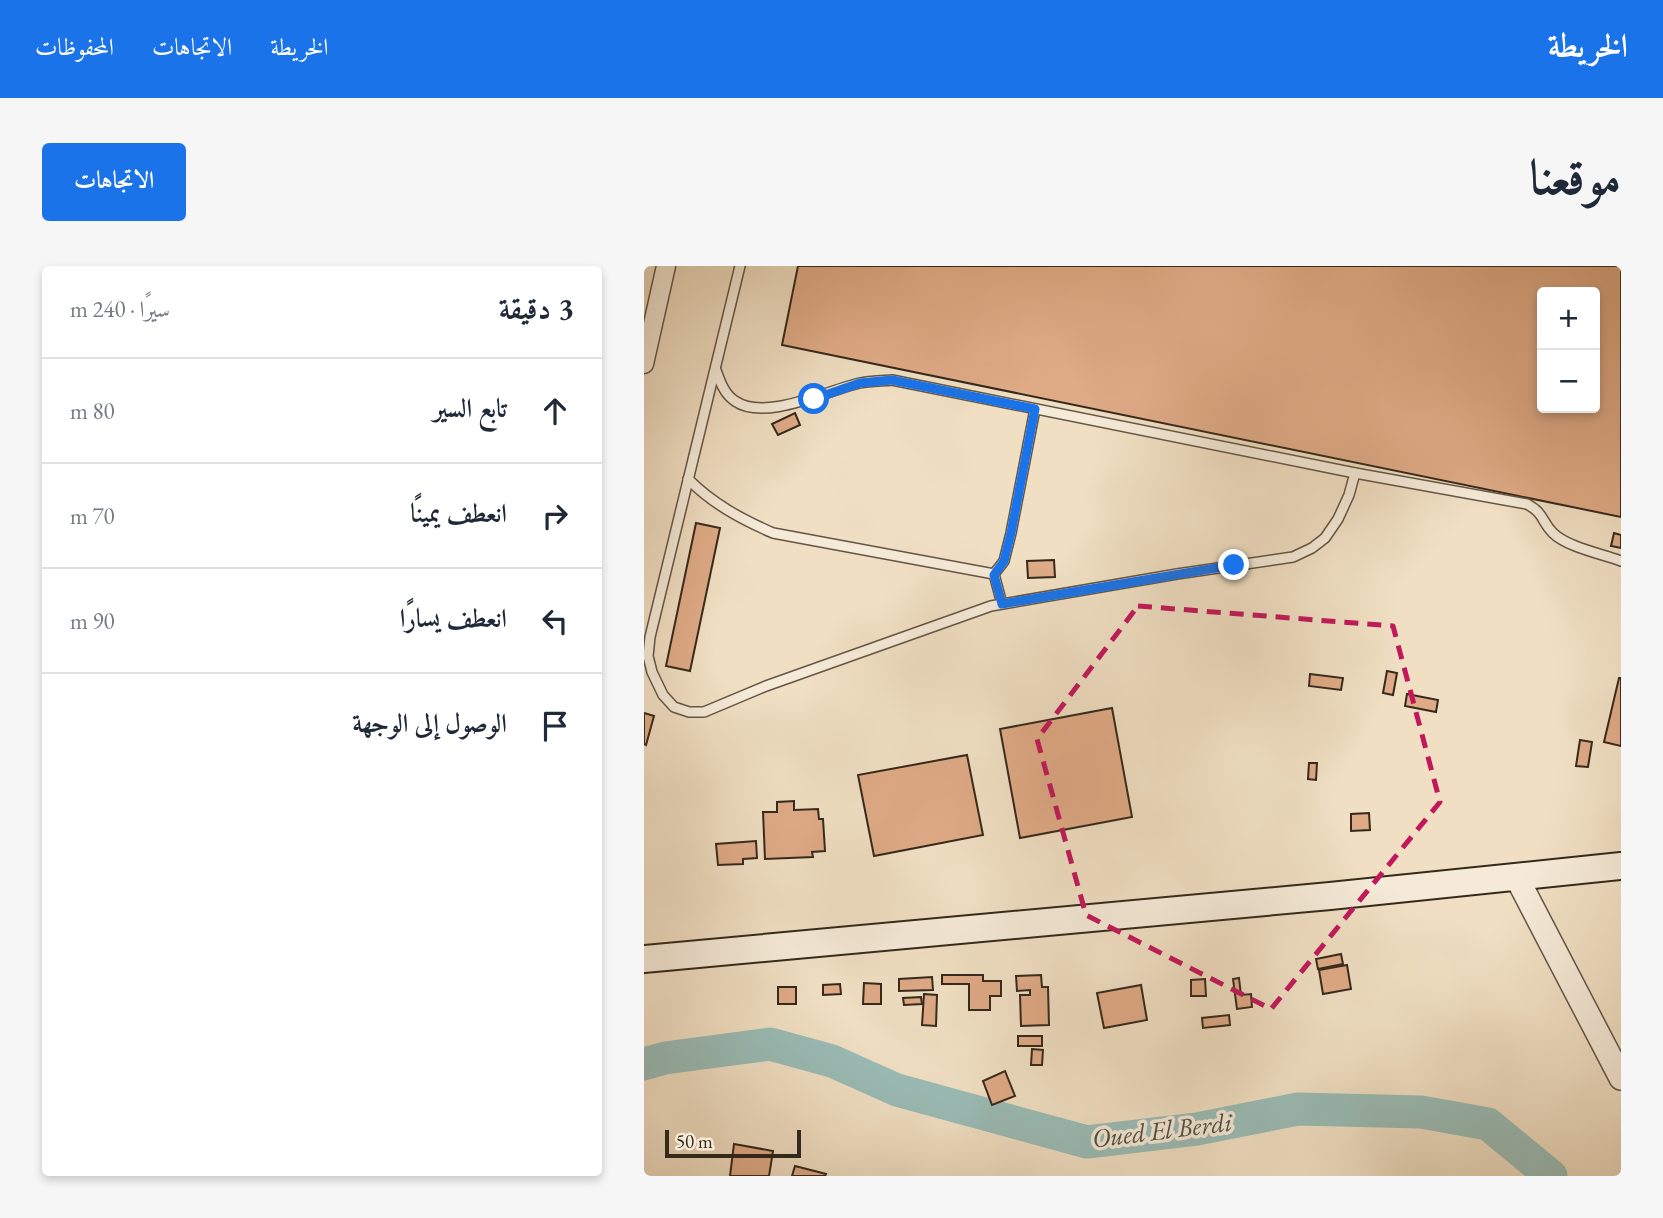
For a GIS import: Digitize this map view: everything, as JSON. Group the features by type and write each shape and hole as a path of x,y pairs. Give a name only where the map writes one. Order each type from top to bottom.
{"main road":[{"path":"644,959 1621,866"}],"street":[{"path":"644,364 666,266"},
{"path":"1517,878 1621,1079"}],"lane":[{"path":"740,266 650,638 648,656 652,672 663,695 674,708 704,712 766,686 963,615 1002,604 1293,557 1325,538 1338,519 1355,473"},
{"path":"715,368 724,389 736,402 749,407 776,407 814,399 860,383 892,380 1355,473 1527,504 1540,511 1553,533 1576,546 1621,561"},
{"path":"994,575 1004,561 1011,533 1035,409"},
{"path":"688,479 704,495 725,509 773,533 994,575"},
{"path":"994,575 1002,604"}],"highlighted area":[{"path":"1138,606 1393,626 1440,802 1271,1009 1086,915 1037,739"}],"building":[{"path":"798,266 1621,266 1621,517 782,345"},
{"path":"795,413 800,425 778,435 772,424"},
{"path":"696,523 720,528 690,671 666,666"},
{"path":"1614,533 1621,535 1621,548 1611,546"},
{"path":"1054,560 1055,577 1028,578 1027,561"},
{"path":"1387,671 1397,673 1393,695 1383,693"},
{"path":"1310,674 1343,678 1341,690 1309,686"},
{"path":"1621,678 1621,746 1604,742"},
{"path":"1407,694 1438,700 1436,712 1405,706"},
{"path":"1112,708 1132,817 1020,838 1000,729"},
{"path":"644,713 654,716 646,745 644,744"},
{"path":"1580,740 1592,742 1588,767 1576,766"},
{"path":"967,755 983,835 874,856 858,775"},
{"path":"1309,763 1317,763 1316,780 1308,779"},
{"path":"794,801 794,810 818,809 819,819 823,819 825,851 812,852 813,857 765,859 763,812 777,812 777,802"},
{"path":"1369,813 1370,830 1351,831 1351,814"},
{"path":"756,841 757,858 743,859 743,864 718,865 716,844"},
{"path":"1341,954 1343,964 1318,969 1316,959"},
{"path":"1347,965 1351,989 1323,994 1319,970"},
{"path":"942,975 983,975 983,981 1001,981 1001,996 990,996 990,1010 969,1010 969,984 942,984"},
{"path":"1041,975 1042,987 1048,987 1049,1025 1021,1026 1020,995 1030,995 1030,990 1017,991 1016,976"},
{"path":"932,977 933,990 899,991 899,979"},
{"path":"1239,978 1241,995 1251,994 1252,1007 1237,1009 1233,979"},
{"path":"1205,979 1206,996 1191,996 1191,980"},
{"path":"864,983 881,984 881,1004 863,1004"},
{"path":"840,984 841,994 823,995 823,985"},
{"path":"1141,985 1147,1020 1104,1028 1097,993"},
{"path":"778,987 796,987 796,1004 778,1004"},
{"path":"924,994 937,995 936,1026 922,1025"},
{"path":"921,997 922,1004 904,1005 903,998"},
{"path":"1229,1015 1230,1025 1203,1028 1202,1018"},
{"path":"1018,1036 1042,1036 1042,1046 1018,1046"},
{"path":"1032,1049 1043,1050 1042,1065 1031,1065"},
{"path":"1005,1071 1015,1096 992,1105 983,1081"},
{"path":"734,1144 773,1151 769,1176 730,1176"},
{"path":"795,1166 826,1174 792,1176"}],"waterway":[{"name":"Oued El Berdi","path":"644,1064 665,1058 770,1044 832,1061 897,1090 1087,1142 1197,1129 1298,1109 1421,1112 1488,1124 1551,1176"}],"route":[{"path":"814,399 860,383 892,380 1035,409 1011,533 1004,561 994,575 1002,604 1234,565"}]}
